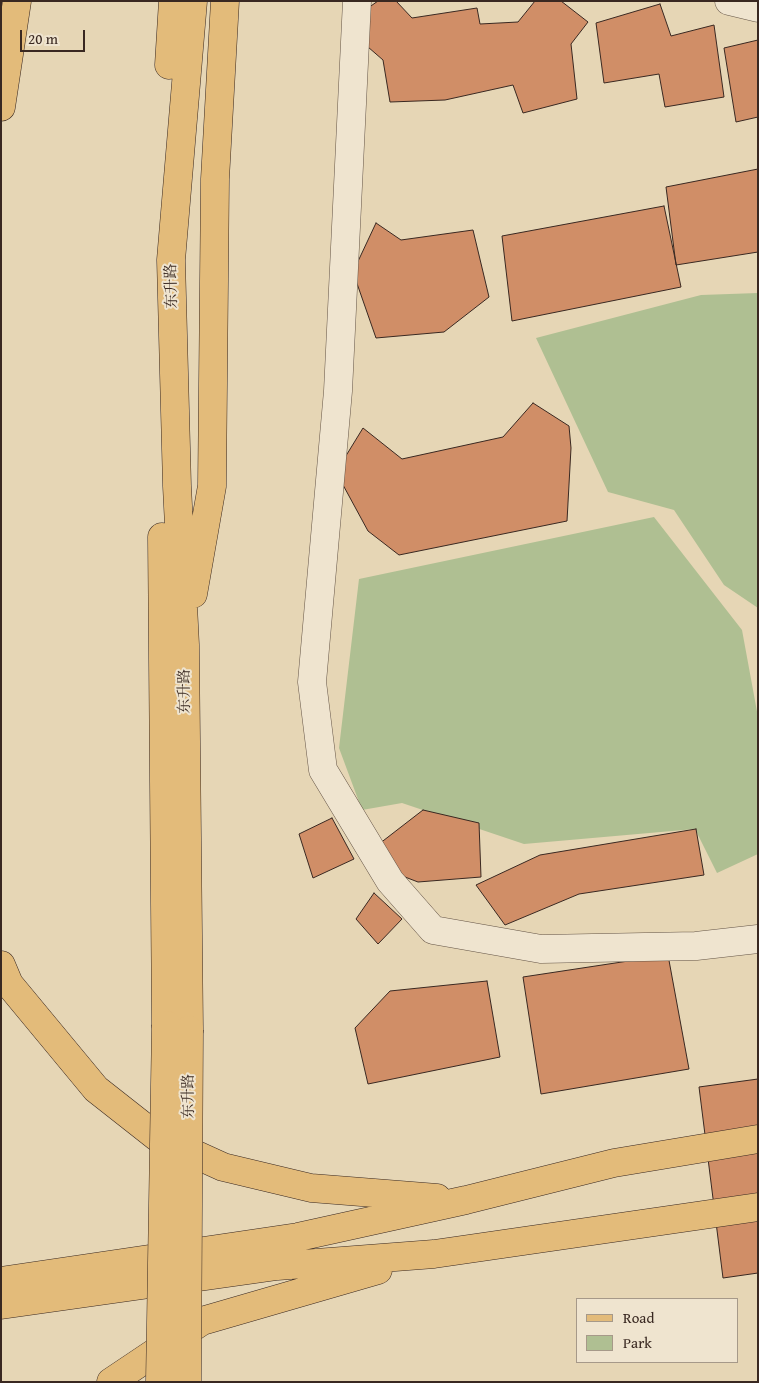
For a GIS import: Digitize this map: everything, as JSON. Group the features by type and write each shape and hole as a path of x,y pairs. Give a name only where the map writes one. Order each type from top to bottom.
{"main road":[{"path":"1,107 17,1"},
{"name":"东升路","path":"173,1 159,263 187,1382"},
{"name":"东升路","path":"160,1382 178,1028 185,645 177,486 171,260 193,1"},
{"path":"185,645 212,486 215,179 225,1"},
{"path":"1,965 9,984 96,1089 157,1137 223,1166 312,1188 466,1200"},
{"path":"1,1281 298,1237 466,1200 614,1163 752,1139"},
{"path":"1,1305 277,1266 434,1254 756,1207"},
{"path":"111,1382 202,1321 434,1254"}],"lane":[{"path":"357,1 338,390 312,682 323,770 390,881 433,930 542,948 696,946 758,939"},
{"path":"729,1 758,8"}],"green space":[{"path":"758,293 758,608 724,585 674,510 608,492 536,338 701,295"},
{"path":"654,517 742,630 758,717 758,854 717,873 695,829 524,844 402,803 362,810 339,748 359,579"}],"building":[{"path":"378,1 396,1 412,18 477,8 480,24 518,22 535,1 561,1 588,22 571,44 577,99 523,113 513,85 445,100 390,102 383,60 368,47 368,8"},
{"path":"660,4 671,36 714,25 724,97 665,107 659,74 604,83 596,23"},
{"path":"758,40 758,117 736,122 724,48"},
{"path":"758,169 758,252 676,265 666,187"},
{"path":"664,206 681,287 512,321 502,236"},
{"path":"376,223 401,240 473,230 489,297 444,332 376,338 353,272"},
{"path":"533,403 569,426 571,448 567,521 399,555 368,531 336,472 363,428 402,459 503,437"},
{"path":"423,810 479,823 481,877 418,882 392,872 379,844"},
{"path":"332,818 354,859 313,878 299,834"},
{"path":"696,829 704,875 579,894 505,925 476,885 540,855"},
{"path":"374,893 402,919 378,944 356,919"},
{"path":"668,955 689,1069 541,1094 523,977"},
{"path":"487,981 500,1057 368,1084 355,1028 390,991"},
{"path":"758,1079 758,1273 723,1278 699,1087"}]}
